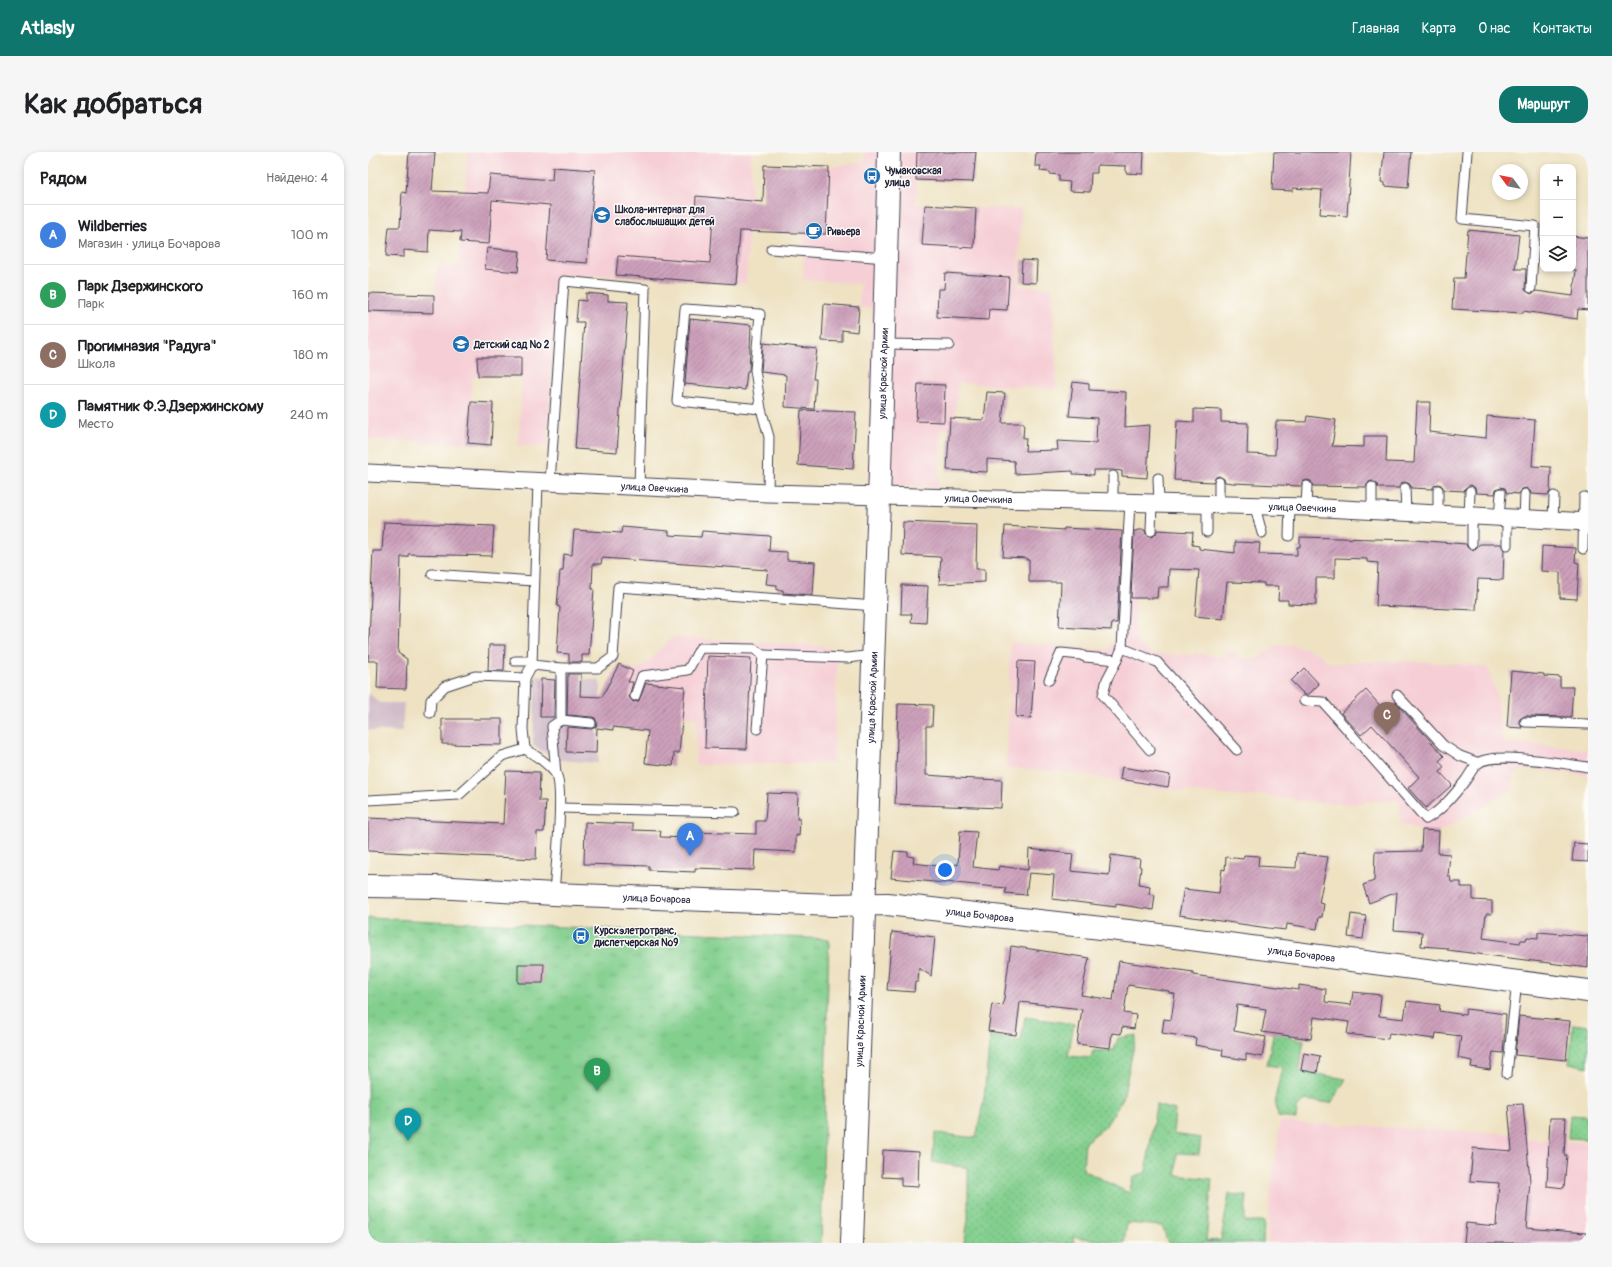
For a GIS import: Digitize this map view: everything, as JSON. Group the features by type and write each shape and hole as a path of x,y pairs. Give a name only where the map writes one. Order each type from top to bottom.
{"street":[{"name":"улица Красной Армии","path":"852,1243 879,495 889,152"},
{"name":"улица Овечкина","path":"368,473 768,493 1298,507 1586,522"},
{"name":"улица Бочарова","path":"368,886 436,887 554,894 833,905 887,904 1137,932 1588,991"}],"lane":[{"path":"1467,152 1462,219 1535,226 1531,288"},
{"path":"771,249 886,258"},
{"path":"525,749 523,729 525,678 532,663 534,581 564,281 645,289 639,487"},
{"path":"761,410 678,402 685,309 760,314 755,370 761,410 769,437 768,493"},
{"path":"884,344 949,345"},
{"path":"1113,476 1113,502"},
{"path":"1151,531 1158,478"},
{"path":"1207,532 1219,482"},
{"path":"1289,536 1298,507 1307,486"},
{"path":"1372,487 1372,510"},
{"path":"1405,488 1406,513"},
{"path":"1438,490 1438,515"},
{"path":"1470,492 1472,544"},
{"path":"1501,493 1507,544"},
{"path":"1524,519 1525,494"},
{"path":"1553,520 1554,496"},
{"path":"1582,549 1586,522 1584,497"},
{"path":"1130,502 1122,648 1107,679 1103,695 1150,750"},
{"path":"1255,506 1262,533"},
{"path":"432,574 534,581"},
{"path":"515,661 561,668 598,668 613,656 618,587 875,606"},
{"path":"635,696 642,676 688,670 700,648 754,649 763,655 848,658 873,655"},
{"path":"1122,648 1157,662 1237,750"},
{"path":"1049,680 1061,653 1117,660"},
{"path":"757,730 763,655"},
{"path":"561,668 561,720"},
{"path":"430,713 430,700 445,686 475,676 525,678"},
{"path":"1397,695 1443,745 1460,756 1478,763 1496,758 1511,758 1588,767"},
{"path":"1304,701 1323,702 1426,819 1437,813 1458,790 1478,763"},
{"path":"556,775 552,726 561,720 591,723"},
{"path":"1525,722 1588,724"},
{"path":"525,749 546,763 556,775 560,783 560,808 554,894"},
{"path":"368,800 459,795 502,756 525,749"},
{"path":"560,808 736,812"},
{"path":"1507,1074 1516,981"}],"shaded area":[{"path":"468,152 751,152 751,198 746,283 736,284 616,275 558,276 547,447 518,445 522,381 521,376 478,376 472,379 468,443 368,440 368,311 434,313 437,266 458,267 461,233 452,232 455,192 465,192"},
{"path":"865,152 917,152 916,204 1021,209 1018,287 1052,287 1057,389 958,383 954,426 941,430 938,487 868,485 872,308 859,307 860,284 803,280 804,233 826,234 829,167 864,162"},
{"path":"1137,530 1134,638 1151,654 1193,655 1194,653 1226,657 1227,651 1237,651 1238,658 1255,659 1276,646 1285,644 1299,646 1320,654 1331,663 1407,661 1472,665 1488,668 1496,693 1503,743 1588,750 1588,775 1524,769 1512,775 1512,790 1439,831 1423,830 1401,824 1400,804 1397,801 1368,801 1355,804 1297,801 1291,798 1277,798 1266,795 1245,797 1142,787 1073,772 1006,768 1010,642 1108,650 1117,637 1119,531"},
{"path":"672,637 825,646 831,649 838,649 833,763 695,765 697,718 645,714 602,704 602,695 607,695 633,671 645,665"},
{"path":"536,676 599,680 601,687 596,734 600,734 598,763 559,760 533,746"},
{"path":"368,693 380,703 404,703 402,732 368,730"},
{"path":"1280,1122 1504,1133 1525,1139 1588,1143 1588,1243 1268,1243 1269,1205"}],"green space":[{"path":"368,918 829,939 821,1243 368,1243"},
{"path":"1025,1017 1074,1024 1068,1056 1091,1058 1093,1051 1114,1050 1118,1038 1136,1035 1123,1098 1105,1127 1085,1142 1083,1170 1129,1193 1133,1178 1146,1172 1156,1105 1175,1110 1173,1134 1201,1138 1199,1154 1177,1153 1176,1175 1212,1179 1206,1241 1221,1240 1229,1194 1247,1196 1244,1222 1264,1222 1263,1243 1168,1243 1162,1226 1127,1223 1124,1243 1073,1237 1074,1243 964,1243 968,1220 968,1168 932,1162 935,1133 976,1138 984,1098 990,1036 1021,1041"},
{"path":"1277,1017 1292,1019 1290,1038 1304,1040 1299,1071 1346,1079 1331,1103 1304,1100 1297,1108 1296,1119 1278,1117 1275,1099 1282,1067 1267,1065"},
{"path":"1573,1024 1588,1026 1588,1067 1569,1063"},
{"path":"1570,1115 1586,1116 1588,1139 1568,1138"}],"building":[{"path":"409,152 435,152 432,191 488,193 490,175 552,180 553,167 595,170 587,263 546,260 550,205 492,200 489,244 460,242 461,232 429,230 428,252 404,250 404,257 386,256 389,227 400,227 402,192 406,193"},
{"path":"917,152 976,152 973,182 916,180"},
{"path":"1036,152 1144,152 1143,174 1126,173 1126,166 1097,165 1097,173 1091,173 1090,192 1069,191 1070,182 1059,181 1059,175 1040,171 1041,166 1035,166"},
{"path":"1274,152 1351,152 1347,216 1320,214 1322,190 1293,188 1293,191 1272,190"},
{"path":"1384,152 1411,152 1408,188 1385,186 1385,183 1381,182"},
{"path":"764,165 829,167 826,234 740,231 736,284 616,275 618,256 710,263 713,217 695,216 696,196 763,202"},
{"path":"925,205 976,208 974,248 922,245"},
{"path":"1468,230 1519,235 1515,269 1526,269 1525,290 1531,294 1536,291 1573,296 1576,272 1576,236 1588,238 1588,310 1578,309 1577,319 1523,311 1523,313 1452,309 1454,278 1464,278"},
{"path":"487,248 520,251 518,272 485,269"},
{"path":"1022,260 1037,261 1036,283 1021,282"},
{"path":"945,273 1009,277 1007,310 989,309 988,320 937,317 938,289 944,289"},
{"path":"368,293 434,295 434,313 368,311"},
{"path":"586,293 608,295 608,301 628,302 617,452 575,449 584,322 576,322 578,300 586,301"},
{"path":"824,304 859,307 857,332 842,330 842,342 822,341"},
{"path":"690,319 751,325 749,371 747,371 745,390 685,384"},
{"path":"763,343 817,349 813,379 816,379 814,409 785,407 786,375 761,372"},
{"path":"477,357 521,357 521,376 478,376"},
{"path":"1073,382 1089,384 1089,390 1126,392 1125,427 1150,425 1147,478 1122,476 1122,471 1113,470 1094,470 1094,475 1073,474 1073,471 1015,474 1014,461 987,459 987,472 947,470 950,418 984,420 987,392 1005,393 1002,423 1024,423 1023,438 1026,438 1025,451 1058,450 1057,441 1096,443 1097,418 1069,416"},
{"path":"918,384 945,385 944,422 916,421"},
{"path":"471,402 493,403 491,445 468,443"},
{"path":"1417,402 1430,402 1429,432 1486,438 1487,416 1535,420 1532,466 1551,467 1550,492 1548,495 1531,494 1526,488 1522,489 1519,494 1507,493 1505,488 1501,487 1496,489 1495,494 1476,493 1475,488 1471,485 1465,488 1464,491 1445,490 1438,484 1432,489 1411,488 1410,484 1405,482 1401,483 1399,488 1378,488 1377,484 1372,481 1369,482 1366,487 1313,486 1311,481 1307,480 1302,482 1301,486 1233,483 1225,482 1224,479 1219,476 1216,477 1213,482 1174,480 1177,421 1194,422 1194,409 1221,410 1221,422 1248,423 1247,454 1275,455 1276,421 1306,422 1307,416 1336,420 1332,446 1364,447 1364,436 1387,436 1386,462 1414,463"},
{"path":"801,410 856,412 853,469 798,465"},
{"path":"384,522 494,526 492,556 408,554 408,557 401,557 398,653 407,659 406,689 377,688 378,661 368,661 373,551 382,551"},
{"path":"903,522 977,525 976,569 985,569 985,582 939,584 941,558 902,555"},
{"path":"1005,526 1064,530 1064,528 1122,531 1117,623 1112,623 1111,630 1059,627 1061,582 1029,582 1029,560 1026,560 1027,558 1003,557"},
{"path":"622,527 669,531 669,535 701,537 702,531 770,536 769,551 787,552 787,560 815,562 813,595 783,593 783,590 777,590 777,585 766,584 768,570 602,558 601,564 593,564 592,589 594,589 589,655 582,655 582,662 569,662 569,654 557,653 560,607 557,606 560,571 563,571 564,554 572,555 574,530 621,533"},
{"path":"1145,530 1146,534 1151,537 1156,534 1157,530 1193,532 1192,545 1199,546 1199,549 1235,553 1235,542 1260,543 1259,554 1297,555 1297,547 1300,547 1300,537 1414,540 1466,544 1467,547 1472,550 1480,544 1501,544 1504,550 1503,580 1478,579 1476,610 1376,606 1378,563 1367,562 1367,559 1335,558 1335,578 1316,578 1316,605 1288,604 1288,600 1278,600 1279,586 1264,586 1264,583 1227,582 1223,619 1195,616 1199,570 1169,569 1168,587 1158,587 1157,598 1131,598 1134,531"},
{"path":"1542,546 1576,548 1575,562 1579,563 1577,599 1560,598 1560,572 1541,571"},
{"path":"902,585 928,586 926,623 911,622 912,614 901,614"},
{"path":"489,645 505,645 504,671 488,671"},
{"path":"708,656 751,658 747,749 705,748"},
{"path":"1018,661 1035,662 1031,718 1016,717"},
{"path":"619,664 633,671 628,682 633,682 629,697 633,702 639,701 646,683 685,687 679,753 674,753 673,766 645,763 648,731 613,727 613,730 597,728 596,753 566,752 567,727 591,729 596,727 597,723 595,718 592,717 567,715 568,674 581,674 580,696 602,697"},
{"path":"1304,668 1319,684 1308,695 1305,695 1291,681"},
{"path":"1511,671 1560,677 1560,687 1573,687 1571,717 1525,716 1519,721 1522,728 1507,727"},
{"path":"541,679 555,680 554,717 540,717"},
{"path":"1366,690 1385,711 1395,702 1444,756 1439,761 1444,767 1440,772 1452,785 1426,808 1408,788 1419,777 1372,725 1361,735 1341,713"},
{"path":"898,704 933,705 932,726 926,726 926,775 1002,780 1001,808 895,804"},
{"path":"442,719 502,719 502,745 442,744"},
{"path":"1122,767 1170,775 1168,787 1120,779"},
{"path":"506,771 540,772 539,801 546,801 544,832 537,832 536,859 368,851 368,818 503,824"},
{"path":"767,793 798,794 797,819 800,819 799,836 796,835 796,852 755,850 754,870 695,868 695,872 649,870 649,866 584,864 585,822 633,824 633,830 661,831 660,837 689,838 690,832 756,834 756,821 765,821"},
{"path":"1422,830 1439,831 1438,853 1450,854 1448,876 1450,876 1451,882 1461,882 1461,887 1473,887 1473,900 1492,901 1492,914 1486,914 1483,938 1520,943 1521,940 1526,940 1527,937 1538,938 1538,932 1588,936 1588,968 1447,950 1448,948 1421,946 1422,932 1394,930 1397,892 1369,903 1363,885 1374,881 1375,852 1421,851"},
{"path":"960,831 977,832 973,867 998,870 999,866 1028,870 1029,849 1073,854 1071,871 1109,875 1111,855 1140,859 1139,866 1141,867 1139,884 1150,886 1149,894 1155,895 1153,910 1116,904 1116,907 1052,899 1054,875 1029,873 1026,895 1005,893 1006,888 891,878 894,851 908,852 908,856 914,857 913,863 954,868 955,864 958,865"},
{"path":"1574,843 1588,844 1588,862 1572,861"},
{"path":"1297,853 1328,857 1319,903 1324,904 1322,917 1319,917 1317,929 1287,924 1286,930 1179,915 1184,889 1219,893 1222,869 1225,870 1226,857 1243,859 1244,855 1259,856 1258,866 1296,868"},
{"path":"1351,914 1366,916 1363,939 1348,937"},
{"path":"892,932 935,937 931,976 919,968 918,982 915,982 914,992 887,990"},
{"path":"1011,946 1089,958 1081,995 1113,1000 1119,961 1193,972 1193,975 1299,990 1299,985 1326,989 1325,1002 1351,1005 1353,992 1381,995 1379,1016 1404,1019 1407,1001 1440,1005 1439,1011 1465,1015 1466,1009 1506,1014 1503,1053 1493,1052 1490,1070 1471,1067 1472,1061 1458,1058 1461,1036 1436,1033 1435,1039 1389,1033 1388,1039 1347,1034 1349,1022 1314,1017 1311,1039 1262,1032 1266,1009 1237,1005 1234,1031 1266,1037 1262,1057 1246,1054 1246,1060 1222,1056 1223,1050 1195,1045 1196,1038 1162,1033 1164,1019 1171,1020 1175,994 1169,993 1169,991 1128,985 1124,1013 1136,1015 1134,1029 1122,1027 1121,1034 1112,1033 1110,1048 1077,1044 1082,1009 1020,1002 1016,1035 988,1031 992,1004 1003,1006"},
{"path":"518,964 544,964 543,983 518,983"},
{"path":"1519,1016 1570,1021 1566,1060 1515,1055"},
{"path":"1304,1053 1320,1056 1317,1073 1301,1070"},
{"path":"1523,1104 1530,1181 1526,1228 1586,1233 1586,1243 1464,1243 1466,1223 1496,1226 1499,1183 1470,1181 1473,1148 1512,1151 1508,1105"},
{"path":"1550,1118 1566,1118 1564,1155 1567,1155 1564,1188 1547,1186"},
{"path":"883,1150 919,1152 918,1187 901,1186 901,1178 882,1177"}],"place":[{"name":"Чумаковская улица","path":"872,176"},
{"name":"Школа-интернат для слабослышащих детей","path":"602,215"},
{"name":"Ривьера","path":"814,231"},
{"name":"Детский сад № 2","path":"461,344"},
{"name":"Прогимназия \"Радуга\"","path":"1387,735"},
{"name":"Wildberries","path":"690,856"},
{"name":"Курскэлетротранс, диспетчерская №9","path":"581,936"},
{"name":"Парк Дзержинского","path":"597,1091"},
{"name":"Памятник Ф.Э.Дзержинскому","path":"408,1141"}]}
